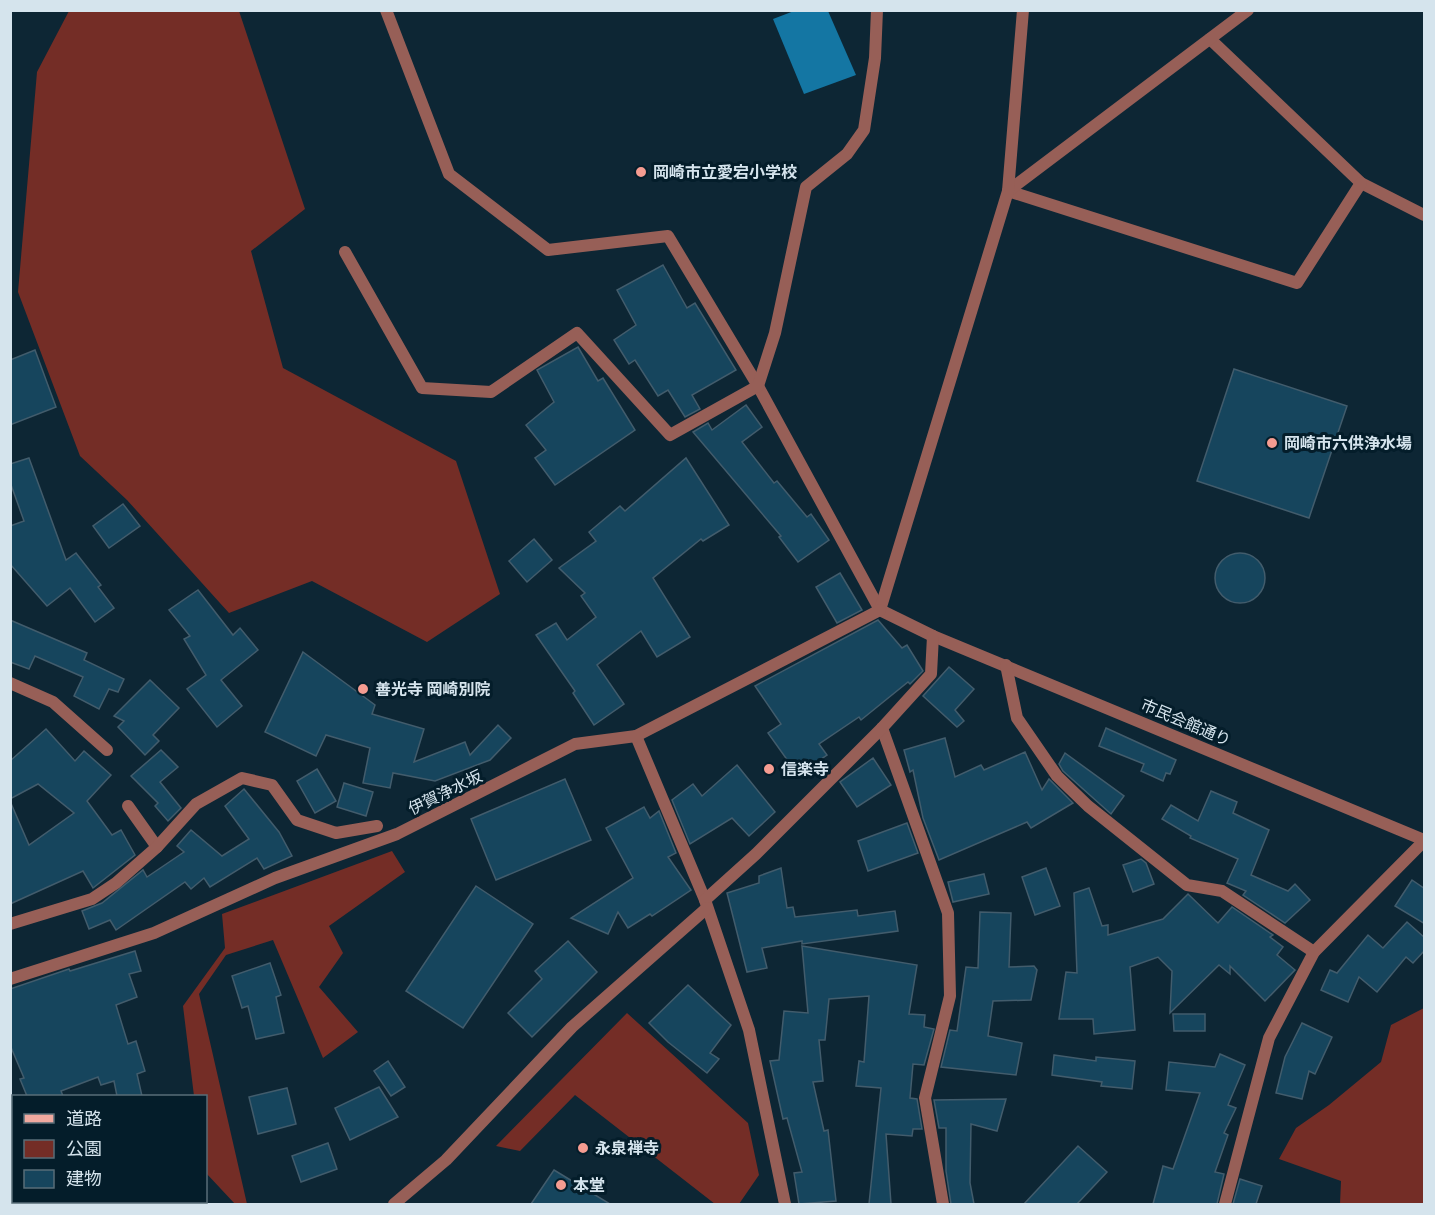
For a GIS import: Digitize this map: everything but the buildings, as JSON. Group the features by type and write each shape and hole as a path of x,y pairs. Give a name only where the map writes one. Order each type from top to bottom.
{"street":[{"path":"386,10 449,174 548,250 668,236 758,386 880,610"},
{"path":"345,252 422,388 491,392 577,333 670,435 758,386 775,333 806,187 847,154 864,130 875,58 877,10"},
{"path":"880,610 1008,191 1023,10"},
{"path":"1008,191 1248,10"},
{"path":"1210,39 1361,183 1425,215"},
{"path":"1008,191 1297,284 1361,183"},
{"name":"市民会館通り","path":"880,610 933,636 1425,840"},
{"name":"伊賀浄水坂","path":"10,979 154,933 275,878 397,834 575,744 636,736 880,610"},
{"path":"394,1204 446,1160 572,1028 706,904 882,728 931,674 933,636"},
{"path":"1006,665 1017,718 1058,776 1088,806 1188,885 1222,891 1314,952"},
{"path":"10,683 53,702 107,750"},
{"path":"882,728 948,913 950,996 925,1098 943,1204"},
{"path":"636,736 706,904 749,1030 785,1204"},
{"path":"10,924 92,899 116,883 157,847 196,804 242,778 272,785 297,820 336,833 377,826"},
{"path":"128,806 157,847"},
{"path":"1226,1204 1269,1038 1314,952 1425,840"}],"green space":[{"path":"69,11 239,11 305,209 251,251 283,368 456,461 500,594 427,642 312,581 229,613 127,500 80,456 18,292 37,72"},
{"path":"392,851 405,872 329,926 343,953 319,987 358,1032 323,1058 273,940 226,955 199,994 247,1204 235,1204 207,1174 207,1095 194,1095 183,1006 225,948 222,914"},
{"path":"1424,1008 1424,1204 1340,1204 1341,1181 1279,1159 1296,1128 1329,1105 1381,1062 1391,1025"},
{"path":"627,1013 748,1123 759,1175 739,1204 715,1204 575,1095 520,1151 496,1146"}],"water":[{"path":"794,11 828,11 856,75 804,94 773,19"}],"place":[{"name":"岡崎市立愛宕小学校","path":"641,172"},
{"name":"岡崎市六供浄水場","path":"1272,443"},
{"name":"善光寺 岡崎別院","path":"363,689"},
{"name":"信楽寺","path":"769,769"},
{"name":"永泉禅寺","path":"583,1148"},
{"name":"本堂","path":"561,1185"}]}
